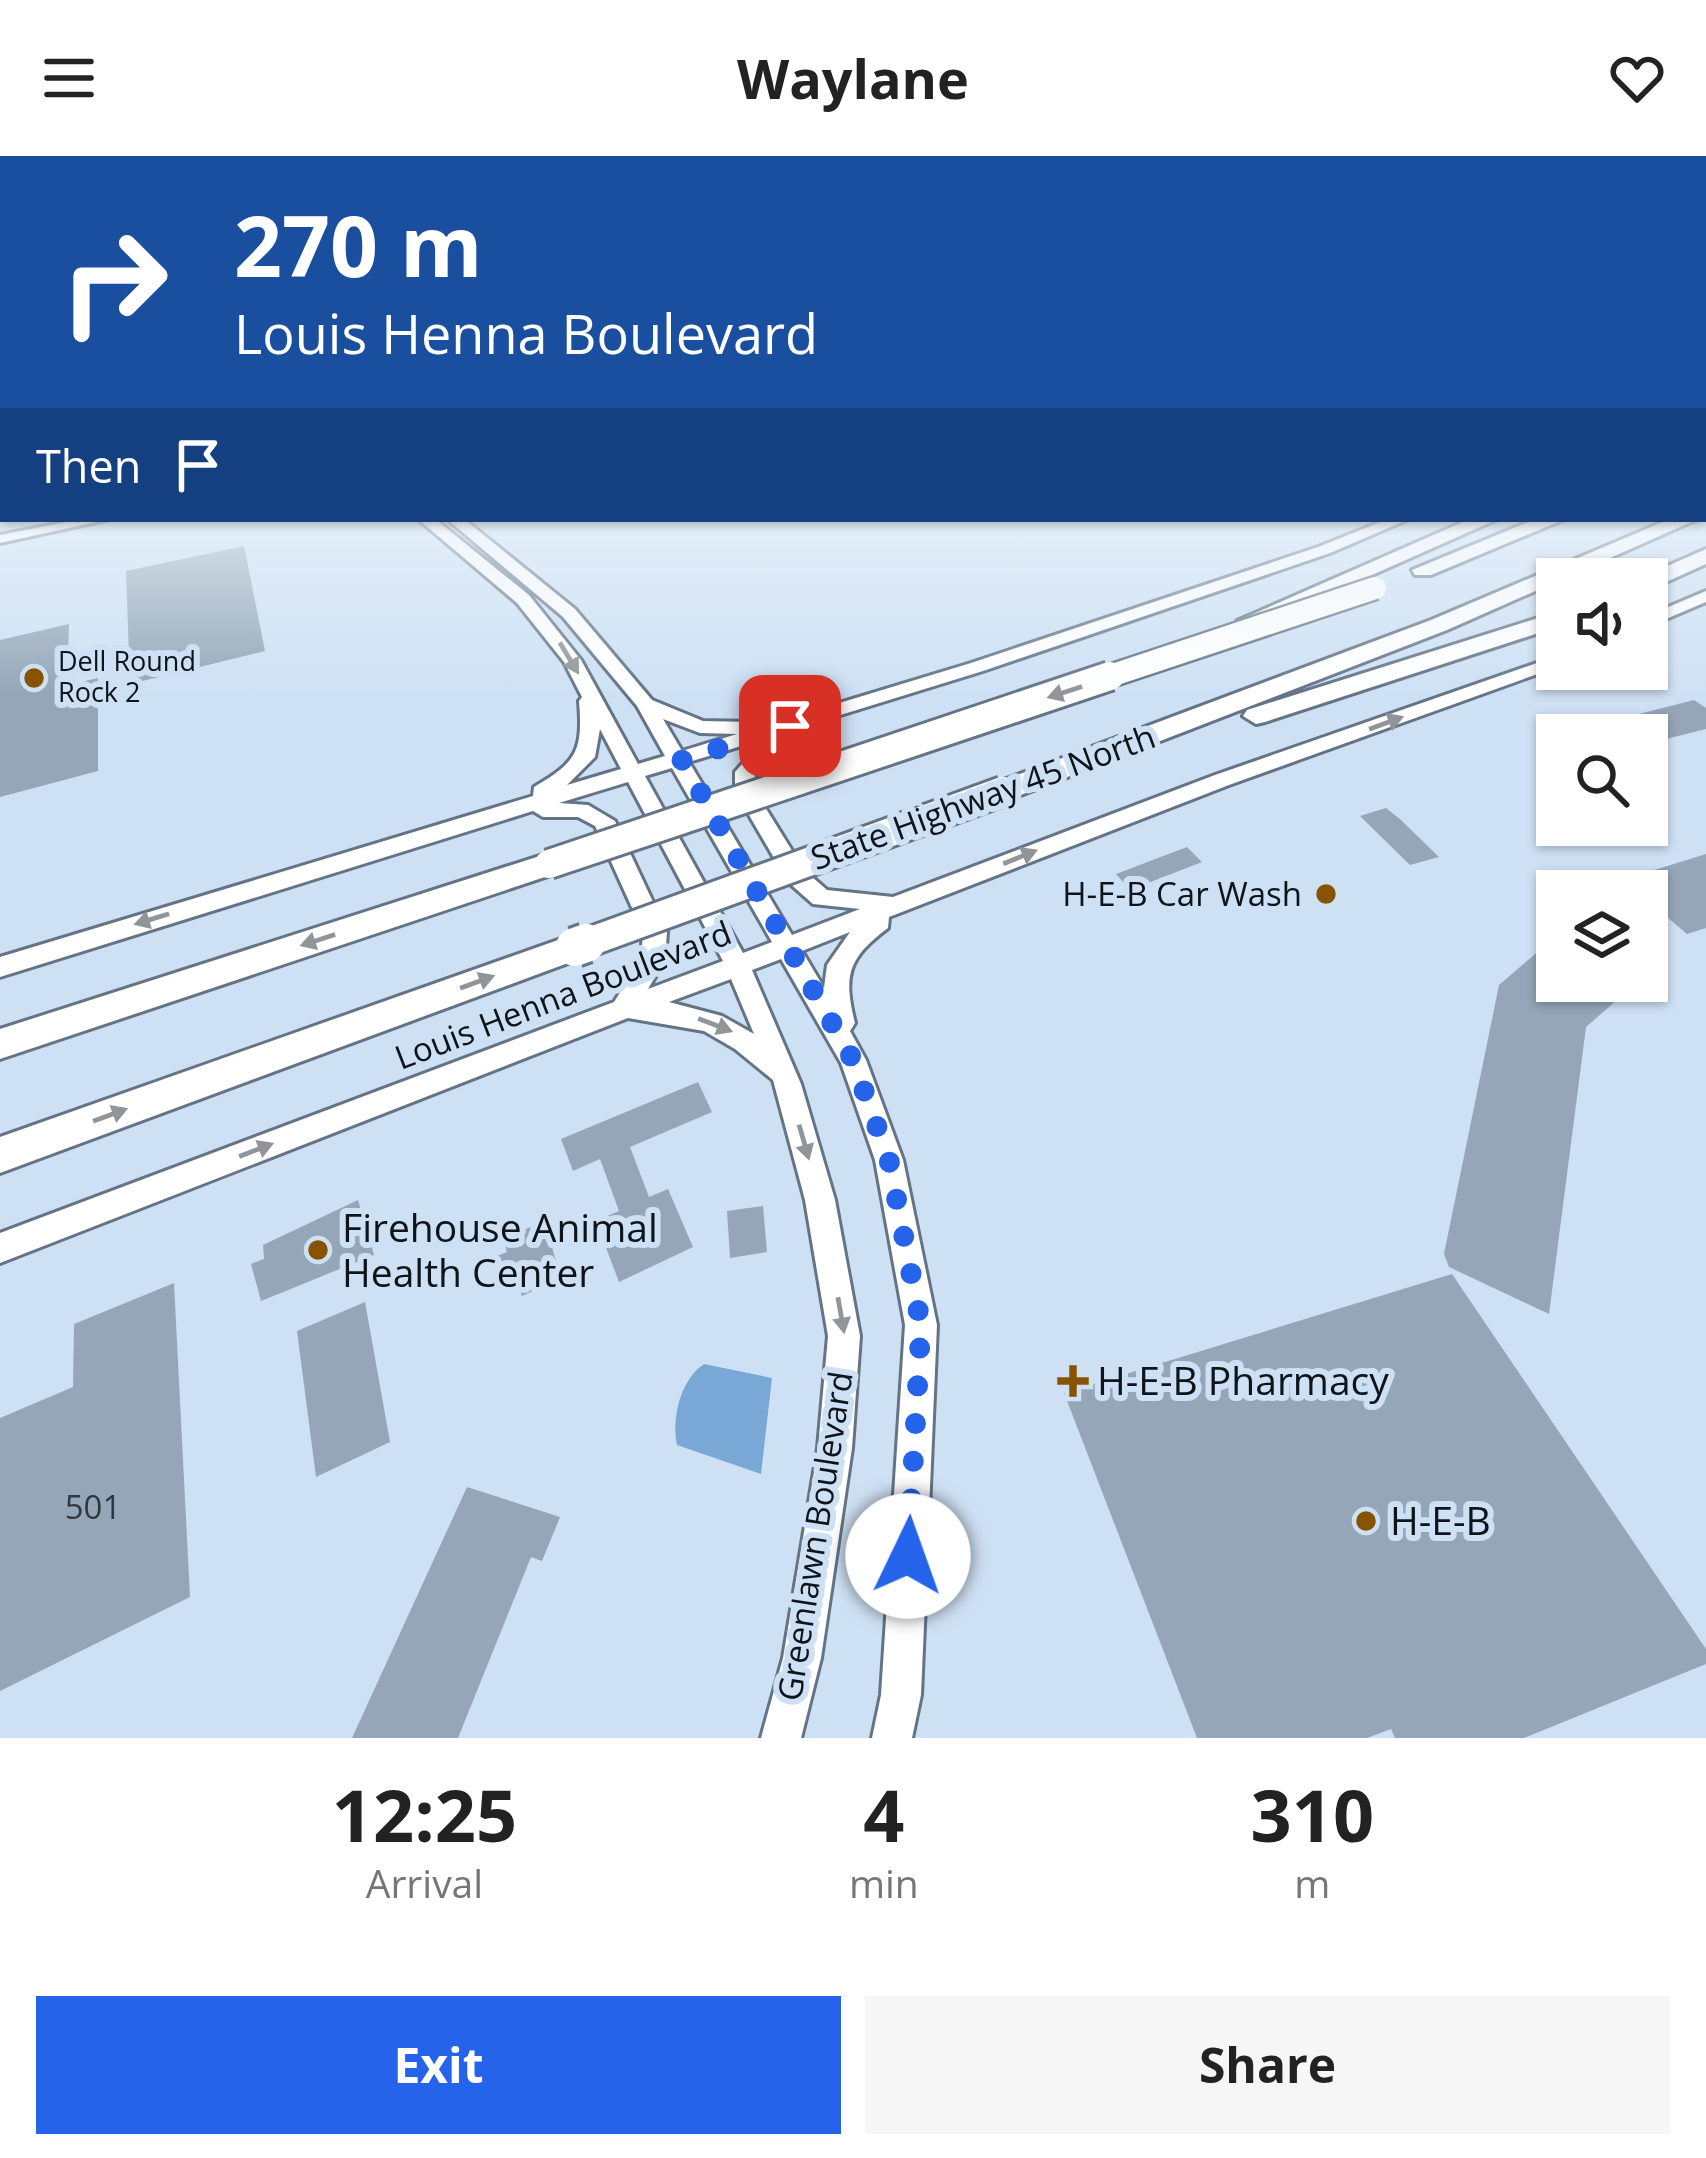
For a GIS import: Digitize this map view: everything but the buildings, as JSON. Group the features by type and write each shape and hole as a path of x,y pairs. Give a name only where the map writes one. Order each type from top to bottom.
{"highway":[{"path":"1367,582 1436,546"},
{"name":"State Highway 45 North","path":"0,1044 1114,676 1475,546"},
{"name":"State Highway 45 North","path":"0,1155 1003,791 1438,625 1625,546"},
{"path":"1668,573 1706,556"},
{"path":"1003,791 1536,626"}],"main road":[{"name":"Greenlawn Boulevard","path":"459,546 523,599 558,639 635,774 738,966 788,1084 820,1199 844,1336 835,1448 802,1658 782,1738"},
{"path":"487,546 569,613 645,704 682,760 853,1060"},
{"path":"0,967 790,726 1334,546"},
{"path":"1668,613 1706,596"},
{"path":"523,599 542,599 569,613"},
{"name":"Louis Henna Boulevard","path":"0,1248 1222,780 1536,668"},
{"path":"505,813 570,776 584,762 592,741 587,692"},
{"path":"645,704 700,728 790,726"},
{"path":"790,726 745,772 745,791 796,876 820,898 859,904 911,900"},
{"path":"505,813 581,810 604,821 655,932 653,961 622,1010"},
{"path":"892,1738 901,1696 921,1325 889,1160 853,1060 833,985 842,956 862,934 911,900"},
{"path":"622,1010 671,1011 746,1037 788,1084"}],"water":[{"path":"704,1364 772,1378 761,1474 677,1445 680,1400 689,1379"}],"place":[{"name":"Dell Round Rock 2","path":"34,678"},
{"name":"H-E-B Car Wash","path":"1326,894"},
{"name":"Firehouse Animal Health Center","path":"318,1250"},
{"name":"H-E-B Pharmacy","path":"1073,1381"},
{"name":"H-E-B","path":"1366,1521"}],"route":[{"path":"790,726 682,760 853,1060 889,1160 921,1325 908,1556"}]}
